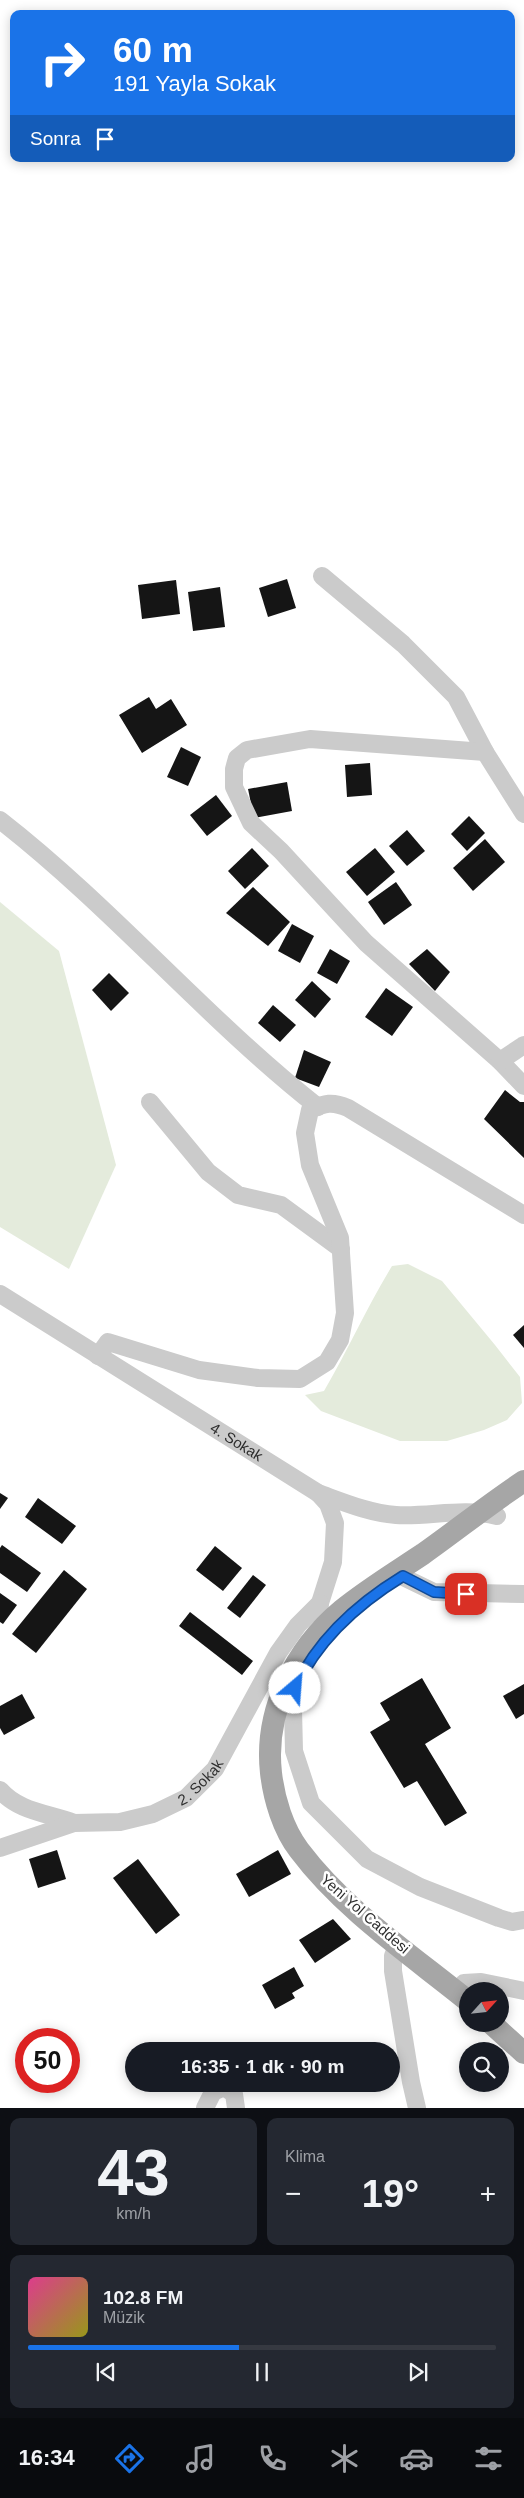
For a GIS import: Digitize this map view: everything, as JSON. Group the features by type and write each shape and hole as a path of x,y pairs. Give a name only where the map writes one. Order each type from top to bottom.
{"main road":[{"name":"Yeni Yol Caddesi","path":"459,1984 377,1907 350,1887 311,1847 296,1821 288,1800 282,1769 281,1740 290,1700 304,1669 328,1628 403,1576 488,1513 524,1481"},
{"name":"Yeni Yol Caddesi","path":"459,1986 398,1944 330,1888 298,1849 284,1825 274,1789 270,1763 270,1744 277,1707 295,1665 328,1628 376,1584 488,1513 524,1496"},
{"path":"509,2024 524,2038"},
{"path":"501,2032 524,2053"}],"street":[{"path":"322,576 403,644 456,697 485,752 524,814"},
{"path":"485,752 310,739 247,750 237,758 234,769 234,787 251,824 281,851 366,943 500,1061 524,1086"},
{"path":"0,820 86,894 247,1048 318,1107"},
{"path":"500,1061 524,1045"},
{"path":"150,1102 208,1172 238,1195 281,1205 341,1249"},
{"path":"98,1356 108,1342 199,1370 258,1378 300,1379 327,1362 340,1340 345,1313 340,1238 310,1165 304,1133 310,1110 326,1103 338,1104 348,1108 524,1215"},
{"name":"4. Sokak","path":"0,1294 318,1493 361,1508 394,1515 488,1513"},
{"name":"2. Sokak","path":"0,1848 74,1824 120,1822 153,1814 186,1798 215,1769 278,1654 298,1625 320,1603 333,1562 335,1522 328,1504 318,1493"},
{"path":"403,1576 434,1592 524,1594"},
{"path":"320,1603 319,1614 328,1628"},
{"path":"290,1700 293,1709 294,1751 311,1803 367,1859 420,1887 499,1918 512,1922 524,1920"},
{"path":"0,1790 19,1806 74,1824"},
{"path":"398,1944 393,1956 393,1972 411,2082 418,2108"},
{"path":"509,1988 524,1991"},
{"path":"205,2108 213,2092 224,2087 234,2094 236,2108"}],"green space":[{"path":"0,902 59,951 116,1165 69,1269 0,1227"},
{"path":"408,1264 442,1281 520,1377 522,1403 507,1420 484,1430 447,1441 400,1441 321,1411 305,1395 324,1391 392,1266"}],"building":[{"path":"287,579 296,608 268,617 259,588"},
{"path":"176,580 180,614 142,619 138,585"},
{"path":"220,587 225,627 193,631 188,592"},
{"path":"149,697 156,709 171,699 187,725 142,753 119,715"},
{"path":"181,747 201,757 188,786 167,777"},
{"path":"370,763 372,795 347,797 345,765"},
{"path":"287,782 292,811 254,818 248,789"},
{"path":"216,795 232,816 207,836 190,815"},
{"path":"469,816 485,833 467,851 451,834"},
{"path":"407,830 425,851 407,866 389,846"},
{"path":"485,839 505,862 473,891 453,868"},
{"path":"252,848 269,866 245,889 228,871"},
{"path":"375,848 395,872 367,896 346,872"},
{"path":"396,882 412,905 384,925 368,902"},
{"path":"253,887 290,922 268,946 226,913"},
{"path":"292,924 314,936 300,963 278,951"},
{"path":"330,949 350,961 337,984 317,973"},
{"path":"427,949 450,972 435,991 409,964"},
{"path":"109,973 129,993 111,1011 92,990"},
{"path":"312,981 331,999 315,1018 295,1000"},
{"path":"386,988 413,1007 392,1036 365,1017"},
{"path":"273,1005 296,1025 280,1042 258,1023"},
{"path":"304,1050 331,1062 319,1087 295,1078"},
{"path":"505,1090 520,1102 524,1102 524,1158 484,1119"},
{"path":"524,1325 524,1348 513,1335"},
{"path":"0,1493 8,1498 0,1509"},
{"path":"38,1498 76,1526 62,1544 25,1517"},
{"path":"2,1545 41,1573 27,1592 0,1573 0,1548"},
{"path":"215,1546 242,1568 223,1591 196,1570"},
{"path":"64,1570 87,1589 36,1653 12,1634"},
{"path":"253,1575 266,1585 240,1618 227,1608"},
{"path":"0,1593 17,1605 3,1624 0,1622"},
{"path":"190,1612 253,1661 242,1675 179,1626"},
{"path":"422,1678 451,1728 425,1744 467,1813 445,1826 417,1781 404,1788 370,1732 390,1720 380,1703"},
{"path":"524,1684 524,1714 516,1719 503,1696"},
{"path":"22,1694 35,1718 4,1735 0,1728 0,1706"},
{"path":"57,1850 66,1879 38,1888 29,1859"},
{"path":"278,1850 291,1874 249,1897 236,1874"},
{"path":"138,1859 180,1915 156,1934 113,1878"},
{"path":"333,1919 351,1939 315,1963 299,1940"},
{"path":"294,1967 304,1986 292,1993 295,1998 275,2009 262,1985"}],"route":[{"path":"295,1688 304,1669 332,1631 403,1576 434,1592 466,1594"}]}
